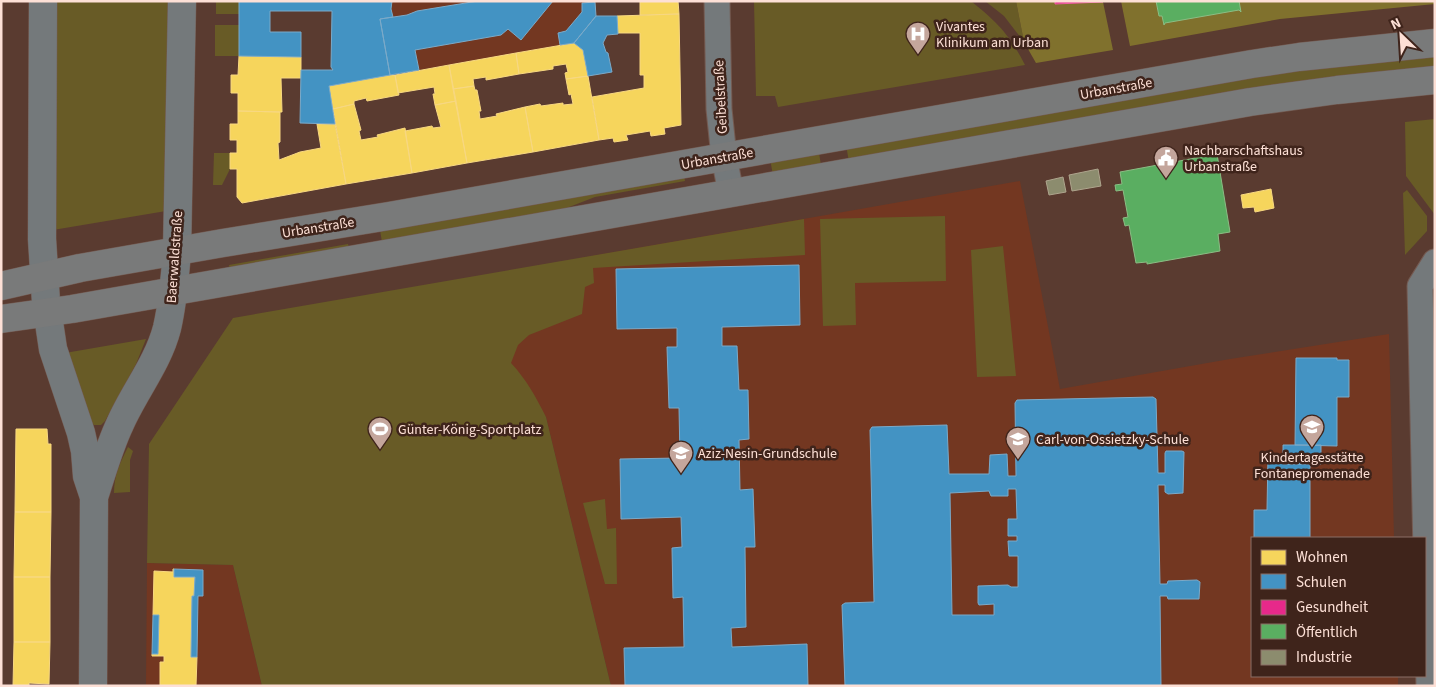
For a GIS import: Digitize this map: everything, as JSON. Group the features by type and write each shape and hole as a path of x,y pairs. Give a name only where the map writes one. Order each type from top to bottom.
{"main road":[{"name":"Urbanstraße","path":"1,286 43,276 177,251 389,216 1252,64 1308,56 1435,43"},
{"path":"1,319 174,291 1284,96 1435,80"}],"street":[{"name":"Baerwaldstraße","path":"44,1 43,276 53,349 81,433 88,476 94,497 93,686"},
{"name":"Baerwaldstraße","path":"94,497 120,423 153,363 165,334 174,291 177,251 182,1"},
{"name":"Geibelstraße","path":"717,1 719,109 730,193"},
{"path":"1426,537 1420,286 1435,262"},
{"path":"1426,553 1429,686"}],"shaded area":[{"path":"49,1 175,1 172,210 47,231"},
{"path":"216,1 239,1 239,14 216,14"},
{"path":"392,1 596,1 596,16 574,43 390,75 380,19 393,17"},
{"name":"Vivantes Klinikum am Urban","path":"754,1 971,1 1002,30 1014,45 1025,65 778,107 775,96 756,96"},
{"path":"985,1 1016,1 1024,42 1004,16"},
{"path":"1016,1 1055,1 1056,4 1103,2 1113,50 1036,63 1024,42"},
{"path":"1121,1 1435,1 1435,4 1280,19 1130,46"},
{"path":"215,25 239,25 239,56 215,56"},
{"path":"1435,53 1435,69 849,162 846,145 1237,76"},
{"path":"1435,119 1435,215 1406,176 1405,122"},
{"path":"214,153 230,153 230,169 222,185 213,185"},
{"path":"819,153 821,165 773,175 770,159"},
{"path":"684,176 685,181 595,197 564,209 382,242 380,230"},
{"path":"1020,181 1060,389 1230,359 1389,334 1394,537 1251,537 1251,677 1398,677 1398,686 611,686 546,417 498,351 581,258"},
{"path":"1407,190 1427,216 1427,231 1405,255 1403,193"},
{"path":"945,216 946,281 855,283 856,325 823,326 820,219"},
{"name":"Günter-König-Sportplatz","path":"804,219 805,255 593,268 594,283 585,287 582,314 529,335 518,345 511,363 530,388 546,417 611,686 262,686 233,565 147,563 149,444 233,318"},
{"path":"348,244 349,248 230,269 229,265"},
{"path":"1003,246 1016,376 977,377 971,250"},
{"path":"146,339 136,364 105,421 101,425 94,425 91,423 65,353"},
{"path":"128,447 133,451 130,460 130,492 114,493 116,475"},
{"path":"605,499 607,529 616,528 617,584 605,584 583,503"},
{"path":"147,563 233,565 262,686 146,686"}],"building: Wohnen":[{"path":"640,1 678,1 679,14 640,15"},
{"path":"679,14 681,125 664,128 665,134 651,136 650,131 626,135 628,140 614,142 613,138 599,140 592,97 644,88 644,75 640,75 640,33 617,33 617,16"},
{"path":"574,43 583,50 588,76 566,79 565,73 568,72 566,64 553,66 553,69 519,74 516,53"},
{"path":"516,53 519,74 486,80 486,77 473,79 474,86 453,89 449,65"},
{"path":"239,56 301,57 301,78 281,78 282,112 238,111 238,93 231,93 231,75 238,75"},
{"path":"449,65 456,101 435,105 434,87 398,93 395,75"},
{"path":"395,75 399,95 367,101 366,98 354,101 354,104 333,109 329,86"},
{"path":"588,76 599,140 533,152 525,107 540,104 541,106 563,103 563,105 573,104 566,79"},
{"path":"474,86 475,90 477,90 481,111 479,111 480,119 525,107 533,152 467,163 453,89"},
{"path":"456,101 467,163 412,173 405,131 432,126 433,128 441,127 435,105"},
{"path":"354,104 361,130 359,131 361,140 378,137 377,135 405,128 412,173 346,184 333,109"},
{"path":"238,111 280,112 279,160 300,152 321,148 317,124 335,124 346,184 242,203 237,197 237,169 230,169 230,153 237,153 237,140 230,140 230,124 238,124"},
{"path":"1271,189 1274,208 1255,212 1254,207 1243,208 1241,195"},
{"path":"16,429 47,429 48,444 51,444 51,512 15,512"},
{"path":"15,512 51,512 50,577 14,577"},
{"path":"173,569 174,577 195,577 194,596 192,596 191,657 197,657 196,686 160,686 160,662 164,662 164,656 152,656 152,654 158,654 159,615 153,615 154,571 173,572"},
{"path":"14,577 50,577 50,642 14,642"},
{"path":"14,642 50,642 49,684 29,683 29,686 13,686"}],"building: Schulen":[{"path":"239,1 392,1 393,17 380,19 390,75 329,86 335,124 300,123 301,70 333,70 331,67 332,11 270,11 270,32 301,32 301,57 239,56"},
{"path":"478,1 553,1 521,40 508,29 501,35 415,50 419,70 390,75 380,19"},
{"path":"595,2 596,16 574,43 560,45 558,33 566,31 582,12 582,3"},
{"path":"596,16 617,16 618,34 607,35 603,43 608,53 612,72 588,76 583,50 574,43"},
{"path":"799,265 800,325 722,327 722,346 737,346 739,390 748,390 749,439 739,440 740,490 753,489 755,547 745,547 746,627 731,628 732,647 807,644 808,686 625,686 624,648 684,647 683,597 673,598 672,548 682,547 681,517 621,519 620,459 680,458 679,408 669,408 667,347 677,347 677,328 617,329 616,269"},
{"path":"1296,358 1337,358 1337,360 1349,360 1349,397 1337,397 1337,446 1295,445"},
{"path":"1153,397 1156,399 1158,473 1165,473 1166,451 1184,452 1183,493 1168,494 1165,492 1165,485 1158,485 1160,584 1167,584 1168,581 1197,580 1200,582 1199,599 1168,599 1167,596 1160,596 1161,686 845,686 842,605 845,603 874,602 870,430 872,427 947,425 949,474 989,474 990,455 1007,454 1008,476 1016,476 1015,403 1017,400","holes":["1008,489 1016,489 1017,519 1008,519 1008,536 1017,536 1017,541 1008,541 1009,556 1018,556 1018,587 1008,585 978,586 979,605 994,604 994,615 952,615 950,493 989,491 991,496 1008,496"]},
{"path":"1283,445 1321,445 1321,464 1283,464"},
{"path":"1268,455 1283,455 1283,464 1310,464 1310,537 1254,537 1254,510 1267,510"},
{"path":"174,569 203,570 203,596 198,596 197,657 191,657 192,596 194,596 195,577 174,577"},
{"path":"153,615 159,615 158,654 152,654"}],"building: Gesundheit":[{"path":"1055,1 1103,1 1103,2 1055,4"}],"building: Öffentlich":[{"path":"1156,1 1239,1 1241,12 1239,10 1165,23 1164,25 1162,16 1159,16"},
{"path":"1217,154 1230,232 1218,234 1220,251 1147,264 1147,262 1136,263 1129,225 1125,226 1123,218 1128,217 1123,190 1116,191 1115,185 1122,184 1120,172"}],"building: Industrie":[{"path":"1098,169 1101,186 1072,191 1069,175"},
{"path":"1063,177 1066,192 1049,195 1046,181"}],"place":[{"name":"Vivantes Klinikum am Urban","path":"918,55"},
{"name":"Nachbarschaftshaus Urbanstraße","path":"1166,179"},
{"name":"Kindertagesstätte Fontanepromenade","path":"1312,448"},
{"name":"Günter-König-Sportplatz","path":"380,450"},
{"name":"Carl-von-Ossietzky-Schule","path":"1018,460"},
{"name":"Aziz-Nesin-Grundschule","path":"681,474"}]}
